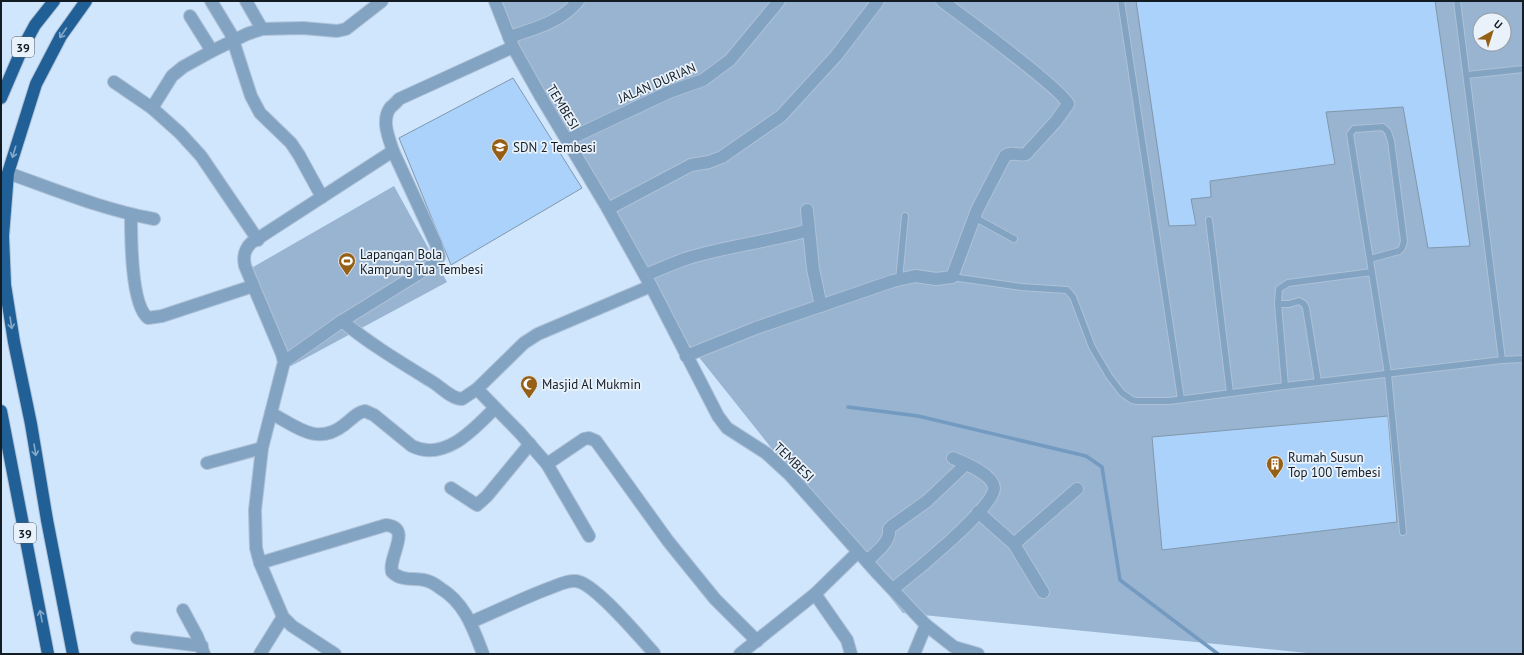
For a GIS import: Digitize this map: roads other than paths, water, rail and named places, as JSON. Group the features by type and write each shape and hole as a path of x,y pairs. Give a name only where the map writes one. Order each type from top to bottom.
{"highway":[{"name":"39","path":"1,98 22,49 35,25 54,1"},
{"name":"39","path":"73,654 47,520 31,424 14,342 5,285 3,236 8,173 36,84 61,36 86,1"},
{"name":"39","path":"1,411 48,654"}],"street":[{"path":"211,1 225,22 234,42 251,96 260,113 291,143 322,197"},
{"path":"246,1 262,29"},
{"path":"152,108 172,76 183,67 212,51 262,29 303,28 337,31 346,29 382,1"},
{"name":"TEMBESI","path":"495,1 511,42 541,97 645,275 718,416 727,428 766,453 790,475 926,625 954,647 978,654"},
{"path":"284,362 342,321 434,264 439,257 436,244 393,151 386,130 387,118 390,109 399,99 560,17 578,1"},
{"name":"JALAN DURIAN","path":"567,140 669,92 703,80 730,60 779,1"},
{"path":"608,210 691,165 709,162 722,157 781,116 836,56 878,1"},
{"path":"686,356 756,328 899,280 915,276 936,279 952,277 974,218 990,183 1005,156 1012,153 1022,155 1026,154 1066,109 1068,103 1061,95 1029,68 942,1"},
{"path":"190,16 212,51"},
{"path":"114,82 152,108 180,133 201,156 258,240"},
{"path":"335,654 292,626 283,617 260,563 256,548 255,510 262,448 284,362 245,266 244,254 248,247 258,240 393,151"},
{"path":"8,173 131,215 154,219"},
{"path":"807,210 813,269 821,306"},
{"path":"131,215 132,268 143,312 148,318 162,316 253,286"},
{"path":"645,275 686,259 809,230"},
{"path":"342,321 363,338 432,382 454,398 462,399 477,389 524,343 538,334 651,286"},
{"path":"477,389 520,432 547,464 589,536"},
{"path":"271,413 310,433 321,435 330,434 361,412 365,411 374,415 412,446 430,451 445,447 461,439 495,408"},
{"path":"547,464 584,439 589,438 596,440 668,541 715,600 757,641"},
{"path":"451,488 477,505 530,444"},
{"path":"207,463 262,448"},
{"path":"894,589 946,544 978,512 992,495 994,486 987,477 976,468 953,458"},
{"path":"740,654 862,556 887,541 890,535 889,529 892,526 927,501 966,464"},
{"path":"1014,544 1077,488"},
{"path":"978,512 1014,544 1043,592"},
{"path":"260,563 386,525 391,526 397,529 399,535 391,566 392,572 399,577 424,580 442,589 453,597 471,622 482,654"},
{"path":"471,622 563,583 577,581 591,588 622,618 651,654"},
{"path":"815,594 844,634 851,654"},
{"path":"183,610 203,650"},
{"path":"260,654 283,617"},
{"path":"914,654 926,625"},
{"path":"137,638 203,650"}],"lane":[{"path":"1121,1 1181,399"},
{"path":"1457,1 1502,360"},
{"path":"1467,75 1523,69"},
{"path":"1370,259 1399,251 1402,248 1404,241 1391,141 1388,132 1383,127 1354,129 1350,134 1388,374 1403,532"},
{"path":"899,280 905,216"},
{"path":"974,218 1014,239"},
{"path":"1209,220 1230,393"},
{"path":"1284,386 1278,304 1279,289 1288,283 1372,272"},
{"path":"952,277 1021,287 1066,290 1073,297 1092,347 1108,376 1122,393 1132,400 1137,401 1153,402 1181,399 1502,360 1523,359"},
{"path":"1278,304 1289,304 1299,301 1304,304 1306,308 1318,382"}],"waterway":[{"path":"848,407 918,416 1086,456 1102,467 1120,580 1218,654"}],"place":[{"name":"SDN 2 Tembesi","path":"500,162"},
{"name":"Lapangan Bola Kampung Tua Tembesi","path":"347,276"},
{"name":"Masjid Al Mukmin","path":"529,399"},
{"name":"Rumah Susun Top 100 Tembesi","path":"1275,479"}]}
